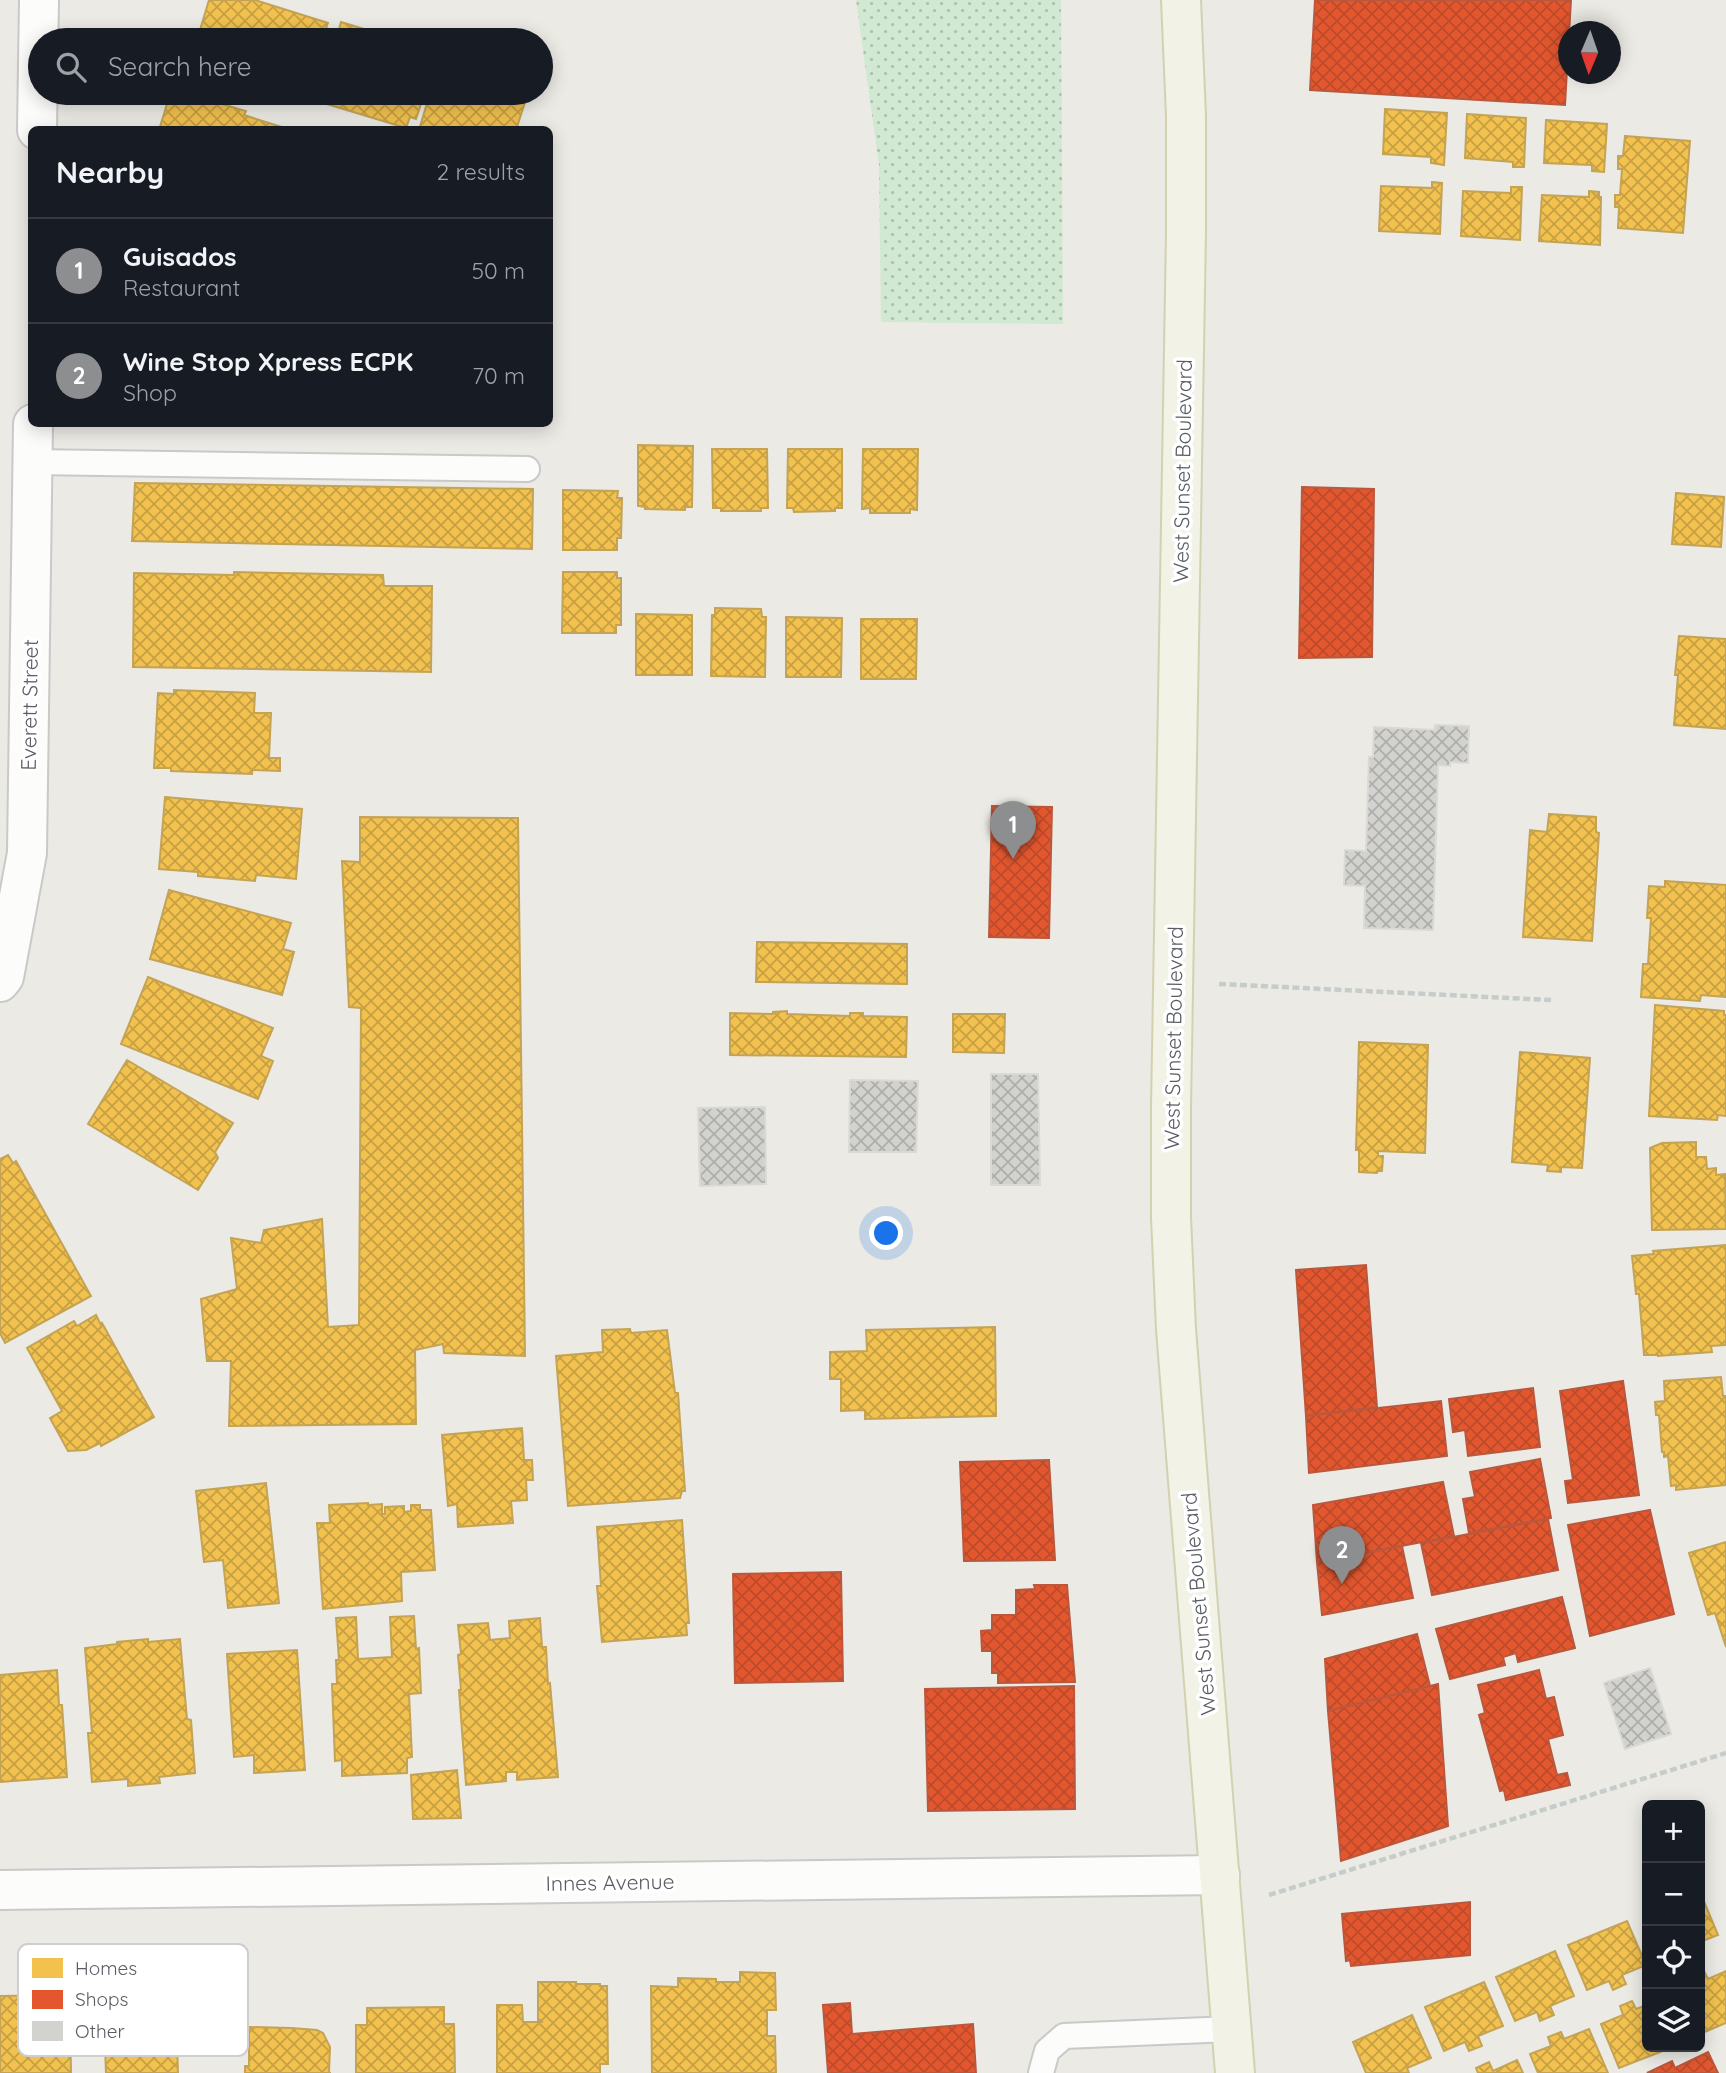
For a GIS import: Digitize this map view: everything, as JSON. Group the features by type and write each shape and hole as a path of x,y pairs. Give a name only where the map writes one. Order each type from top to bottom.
{"main road":[{"name":"West Sunset Boulevard","path":"1181,0 1186,116 1186,232 1171,1217 1175,1316 1234,2073"}],"street":[{"path":"39,0 39,28"},
{"path":"37,105 37,126"},
{"name":"Everett Street","path":"0,982 4,977 27,853 33,427"},
{"name":"Innes Avenue","path":"0,1890 1221,1892"}],"lane":[{"path":"32,463 527,469"},
{"path":"1041,2073 1046,2051 1064,2036 1231,2029"}],"path":[{"path":"1173,981 1551,1000"},
{"path":"1221,1892 1726,1754"}],"green space":[{"path":"856,0 1061,0 1063,324 881,322 879,165"}],"building: Homes":[{"path":"209,0 255,0 328,23 326,28 201,28"},
{"path":"341,22 361,28 339,28"},
{"path":"167,105 226,105 246,111 244,115 278,126 160,126"},
{"path":"330,105 421,105 416,119 410,117 407,126"},
{"path":"426,105 524,105 517,126 420,126"},
{"path":"1385,109 1447,113 1444,165 1431,163 1431,157 1383,154"},
{"path":"1467,114 1526,118 1524,167 1513,167 1513,162 1465,158"},
{"path":"1546,120 1607,124 1604,172 1592,171 1592,165 1544,163"},
{"path":"1625,136 1690,141 1683,233 1618,228 1619,207 1615,207 1615,195 1620,195 1622,169 1618,169 1618,156 1623,156"},
{"path":"1432,182 1442,183 1440,234 1379,231 1381,186 1432,188"},
{"path":"1511,187 1522,187 1520,240 1461,236 1463,191 1511,193"},
{"path":"1589,191 1599,192 1601,197 1600,245 1539,241 1542,195 1589,197"},
{"path":"638,445 693,446 692,507 685,507 685,510 645,509 638,506"},
{"path":"712,449 767,449 768,508 761,508 761,511 721,511 721,508 713,508"},
{"path":"788,449 842,449 842,508 835,508 835,511 794,512 793,508 787,508"},
{"path":"863,449 918,449 917,510 910,509 910,513 870,513 870,508 862,509"},
{"path":"135,483 533,489 532,549 132,541"},
{"path":"563,490 618,491 617,498 622,498 621,538 617,538 617,550 563,550"},
{"path":"1676,493 1724,497 1721,547 1672,544"},
{"path":"234,572 383,575 384,586 432,586 431,672 133,667 134,573 234,575"},
{"path":"563,572 617,572 617,578 621,578 621,625 616,625 616,633 562,633"},
{"path":"715,608 761,609 762,617 766,617 765,677 711,676 712,615 715,615"},
{"path":"636,614 692,615 692,675 636,675"},
{"path":"786,617 842,618 841,677 786,677"},
{"path":"861,619 917,619 916,679 861,679"},
{"path":"1679,636 1726,639 1726,729 1674,725"},
{"path":"174,690 255,693 254,713 271,713 269,758 280,758 280,771 252,770 252,774 154,768 158,693 174,694"},
{"path":"165,797 302,809 296,879 256,875 255,881 198,876 198,872 159,869"},
{"path":"1549,814 1596,817 1596,832 1599,833 1592,941 1523,937 1530,830 1547,832"},
{"path":"360,817 518,818 525,1356 444,1353 443,1344 415,1350 416,1424 229,1426 231,1361 207,1361 201,1299 237,1289 231,1238 261,1243 264,1230 322,1219 328,1327 359,1325 361,1008 349,1007 342,861 360,862"},
{"path":"1665,881 1726,885 1726,997 1701,995 1700,1001 1641,997 1643,964 1648,964 1651,918 1647,918 1649,886 1665,887"},
{"path":"169,890 291,923 283,949 294,952 282,995 150,959"},
{"path":"757,942 907,944 907,984 756,982"},
{"path":"148,977 273,1028 261,1056 273,1061 258,1099 121,1044"},
{"path":"1655,1005 1724,1011 1726,1116 1718,1115 1717,1120 1649,1116"},
{"path":"787,1011 787,1014 850,1016 850,1013 863,1013 863,1016 907,1017 906,1057 730,1055 730,1013 773,1014"},
{"path":"953,1014 1005,1014 1004,1053 953,1052"},
{"path":"1359,1042 1428,1045 1425,1153 1378,1151 1378,1156 1383,1156 1382,1171 1377,1173 1359,1172 1359,1150 1356,1150"},
{"path":"1520,1052 1590,1058 1582,1168 1561,1167 1561,1172 1547,1171 1548,1165 1512,1162"},
{"path":"127,1060 233,1123 215,1152 218,1158 198,1190 88,1124"},
{"path":"1696,1142 1696,1157 1706,1157 1707,1169 1716,1168 1716,1175 1725,1174 1726,1229 1652,1230 1650,1148 1662,1143"},
{"path":"8,1155 13,1163 16,1161 91,1296 5,1343 0,1333 0,1159"},
{"path":"1726,1245 1726,1345 1711,1346 1712,1352 1644,1355 1639,1294 1636,1294 1632,1256 1654,1254 1653,1251"},
{"path":"96,1315 154,1417 101,1446 100,1443 86,1450 68,1451 50,1418 62,1411 27,1348 74,1321 77,1326"},
{"path":"995,1327 996,1416 865,1419 865,1410 841,1411 841,1379 830,1379 830,1352 867,1351 866,1330"},
{"path":"630,1329 631,1333 667,1330 675,1393 678,1393 685,1491 682,1491 680,1498 568,1506 556,1356 603,1352 602,1330"},
{"path":"1721,1377 1723,1396 1726,1396 1726,1485 1676,1490 1676,1485 1671,1486 1668,1456 1664,1457 1662,1452 1659,1415 1656,1415 1655,1402 1665,1401 1664,1381"},
{"path":"522,1428 524,1460 532,1460 533,1480 526,1480 527,1500 511,1501 513,1523 458,1527 457,1504 448,1506 442,1435"},
{"path":"266,1483 279,1603 228,1608 223,1560 204,1562 196,1491"},
{"path":"382,1504 382,1514 385,1514 385,1507 404,1506 404,1512 411,1511 411,1505 420,1505 420,1510 431,1510 435,1570 401,1572 402,1601 323,1609 317,1523 330,1523 329,1505"},
{"path":"682,1520 689,1623 686,1623 687,1635 602,1642 597,1586 601,1586 597,1527"},
{"path":"1726,1542 1726,1647 1715,1613 1708,1615 1689,1553"},
{"path":"414,1616 421,1693 409,1694 412,1757 407,1758 407,1773 342,1776 342,1760 335,1761 332,1684 337,1684 336,1660 339,1660 336,1618 356,1617 358,1659 392,1657 390,1617"},
{"path":"540,1618 542,1647 546,1647 558,1777 517,1780 517,1772 506,1772 506,1781 466,1785 459,1690 458,1655 461,1654 458,1625 488,1623 490,1640 510,1638 509,1621"},
{"path":"148,1639 148,1642 180,1639 195,1773 159,1777 160,1783 128,1786 128,1779 92,1782 88,1733 92,1733 85,1648"},
{"path":"297,1650 305,1770 254,1773 254,1755 234,1757 227,1654"},
{"path":"57,1670 67,1777 0,1782 0,1675"},
{"path":"457,1770 461,1818 413,1819 411,1775"},
{"path":"1705,1904 1718,1935 1705,1940"},
{"path":"1627,1921 1642,1956 1642,1967 1622,1975 1626,1984 1613,1990 1609,1981 1587,1990 1568,1945"},
{"path":"1555,1951 1574,1996 1550,2006 1554,2015 1540,2021 1537,2012 1515,2021 1496,1977"},
{"path":"1726,1971 1726,2023 1705,2032 1705,1973 1708,1979"},
{"path":"740,1972 775,1973 776,2010 767,2010 767,2036 775,2036 776,2073 652,2073 651,1986 678,1987 678,1978 740,1982"},
{"path":"538,1982 576,1982 607,1986 608,2064 600,2064 600,2073 497,2073 497,2005 522,2005 523,2022 542,2022 538,2020"},
{"path":"1484,1982 1503,2026 1478,2036 1482,2046 1469,2051 1465,2042 1444,2051 1425,2007"},
{"path":"0,1996 18,1996 18,2056 71,2056 71,2073 0,2073"},
{"path":"1632,2001 1636,2009 1642,2007 1642,2052 1660,2052 1619,2068 1601,2024 1623,2015 1620,2006"},
{"path":"444,2007 444,2024 454,2024 455,2073 356,2073 356,2025 367,2025 367,2008"},
{"path":"1412,2015 1431,2058 1407,2068 1409,2073 1366,2073 1353,2042"},
{"path":"249,2027 317,2030 323,2033 330,2047 329,2073 245,2073 245,2066 249,2066"},
{"path":"1589,2029 1608,2073 1538,2073 1530,2054 1551,2046 1548,2037 1561,2032 1564,2039"},
{"path":"105,2056 177,2056 178,2073 106,2073"},
{"path":"1517,2060 1523,2073 1478,2073 1476,2068 1489,2062 1493,2071"}],"building: Shops":[{"path":"1315,0 1571,0 1570,21 1558,21 1558,84 1566,84 1565,105 1310,90"},
{"path":"1302,487 1374,489 1372,657 1299,658"},
{"path":"992,806 1052,807 1049,938 989,937"},
{"path":"1366,1265 1377,1407 1306,1416 1296,1270"},
{"path":"1623,1381 1639,1495 1568,1503 1565,1481 1573,1480 1560,1391"},
{"path":"1533,1388 1540,1447 1468,1456 1465,1430 1453,1432 1449,1399"},
{"path":"1441,1401 1447,1456 1309,1473 1306,1416"},
{"path":"1540,1459 1551,1518 1469,1533 1463,1499 1475,1497 1470,1472"},
{"path":"1049,1460 1055,1560 964,1561 960,1462"},
{"path":"1443,1482 1454,1536 1317,1562 1313,1505"},
{"path":"1650,1510 1674,1614 1590,1636 1568,1525"},
{"path":"1548,1519 1558,1570 1432,1595 1421,1543"},
{"path":"1402,1546 1413,1598 1322,1615 1317,1562"},
{"path":"841,1572 843,1681 735,1683 733,1574"},
{"path":"1034,1585 1067,1585 1075,1682 998,1683 998,1673 992,1673 992,1651 982,1651 981,1631 992,1630 992,1615 1016,1615 1016,1590 1035,1589"},
{"path":"1562,1597 1575,1648 1518,1662 1516,1653 1503,1657 1505,1665 1450,1679 1436,1629"},
{"path":"1417,1634 1430,1686 1328,1711 1325,1659"},
{"path":"1539,1670 1546,1699 1554,1697 1563,1735 1548,1739 1557,1775 1567,1773 1570,1785 1506,1800 1504,1790 1500,1791 1479,1715 1485,1713 1478,1685"},
{"path":"1438,1684 1448,1826 1341,1861 1328,1711"},
{"path":"1074,1686 1075,1809 928,1811 925,1689"},
{"path":"1470,1902 1470,1955 1351,1966 1350,1960 1346,1961 1342,1914"},
{"path":"850,2003 852,2034 973,2024 976,2073 828,2073 823,2005"},
{"path":"1708,2052 1718,2073 1647,2073 1672,2061 1675,2068"}],"building: Other":[{"path":"1435,725 1469,726 1468,763 1450,762 1450,766 1438,765 1433,930 1364,928 1365,886 1344,885 1345,850 1366,851 1369,757 1373,757 1374,727 1435,730"},
{"path":"991,1074 1038,1074 1040,1185 991,1185"},
{"path":"850,1080 918,1081 916,1152 849,1152"},
{"path":"765,1107 766,1184 700,1186 698,1108"},
{"path":"1650,1668 1671,1734 1625,1749 1604,1683"}],"place":[{"name":"Guisados","path":"1013,859"},
{"name":"Wine Stop Xpress ECPK","path":"1342,1584"}]}
